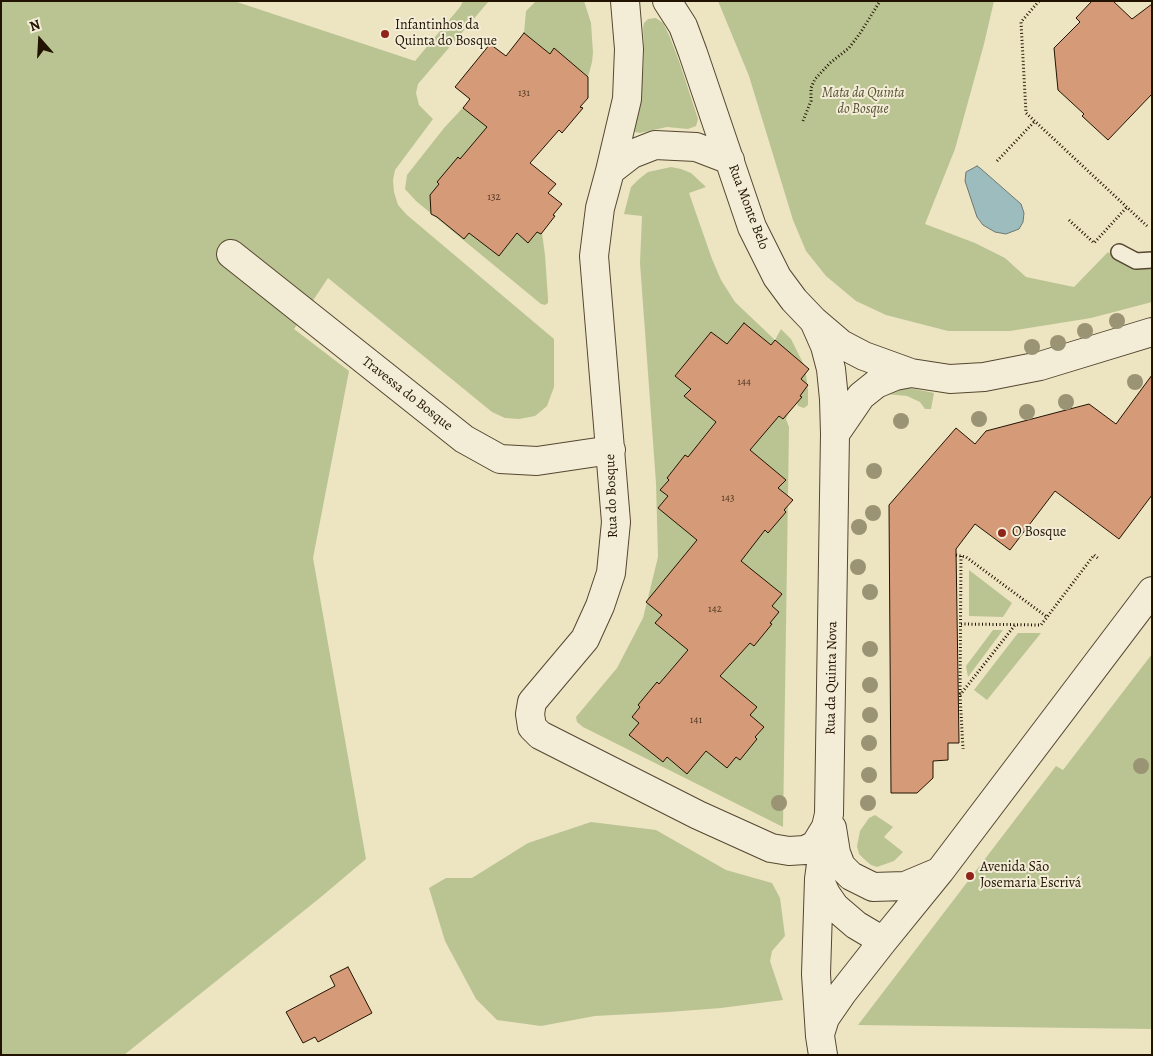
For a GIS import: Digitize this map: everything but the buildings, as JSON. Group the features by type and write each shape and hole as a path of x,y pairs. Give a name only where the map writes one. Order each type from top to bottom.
{"street":[{"name":"Rua do Bosque","path":"625,1 629,49 627,99 600,208 594,256 616,522 611,573 600,606 585,639 532,702 530,714 532,727 549,740 698,815 771,848 789,851 805,850 814,845 828,821"},
{"name":"Rua Monte Belo","path":"667,1 683,26 752,227 777,277 814,322 841,344 910,373 950,379 984,377 1040,366 1152,332"},
{"path":"610,171 632,154 655,145 696,147 730,160"},
{"name":"Travessa do Bosque","path":"231,254 464,439 500,459 537,461 611,450"},
{"name":"Rua da Quinta Nova","path":"814,322 825,346 831,369 836,434 828,821 819,879 816,974 820,1048"},
{"path":"836,434 871,358"},
{"path":"836,434 861,396 876,384 895,376 910,373"},
{"path":"820,1048 825,1018 843,992 940,871 1152,591"},
{"path":"828,821 841,866 851,876 873,887 904,886 940,871"},
{"path":"771,848 797,865 808,875 815,888 819,879"},
{"path":"819,879 835,907 856,925 883,941"}],"lane":[{"path":"1119,252 1136,261 1152,260"}],"path":[{"path":"802,121 811,100 811,88 815,79 848,48 861,32 880,1"},
{"path":"1039,1 1021,22 1026,113 1147,226"},
{"path":"996,161 1035,121"},
{"path":"1069,220 1094,242 1127,207"},
{"path":"961,624 1041,625 1094,555 1099,559"},
{"path":"963,749 960,695 961,624 959,556 966,558 1047,617"},
{"path":"960,695 1015,625"}],"green space":[{"path":"1,1 234,1 415,61 463,1 489,1 418,84 416,93 419,105 433,119 395,170 393,180 394,192 398,205 407,215 554,339 554,387 547,406 535,416 519,419 505,418 492,412 328,278 294,329 349,371 313,558 366,859 124,1055 1,1055"},
{"path":"536,1 584,1 591,23 593,53 588,82 582,90 589,96 581,106 583,108 562,133 556,128 515,151 556,184 548,193 562,204 550,213 555,216 542,233 548,299 548,303 545,305 541,304 416,201 405,189 407,175 444,128 470,100 455,87 490,44 506,56 524,33 526,11"},
{"name":"Mata da Quinta do Bosque","path":"718,1 994,1 955,149 925,224 975,243 1005,258 1026,277 1074,287 1108,252 1127,266 1152,269 1152,302 1091,318 1010,331 948,331 886,315 856,301 826,276 806,251 793,220 749,76"},
{"path":"656,18 663,23 669,35 698,119 696,126 688,129 667,127 640,133 635,132 633,127 640,97 643,72 643,28 644,23 648,19"},
{"path":"671,167 691,173 706,187 689,193 712,259 721,280 735,302 775,340 781,329 791,339 805,367 808,405 804,408 798,406 797,403 786,419 789,427 783,827 583,727 577,722 576,717 617,668 643,618 658,557 656,483 640,263 642,216 624,214 631,187 639,179 648,172"},
{"path":"905,387 934,393 931,409 925,409 920,402 907,396 886,394"},
{"path":"969,570 1012,603 1003,617 969,616"},
{"path":"993,630 1003,630 968,677 966,666"},
{"path":"1018,633 1041,633 987,700 974,690"},
{"path":"1152,654 1152,1029 858,1025 1056,766 1063,770"},
{"path":"875,815 893,827 884,837 903,852 894,861 877,867 871,865 859,854 857,846 860,831 869,818"},
{"path":"591,822 656,830 726,870 772,883 780,898 785,936 772,951 770,961 783,1000 721,1008 595,1016 541,1026 497,1020 476,999 445,941 429,888 446,878 472,878 528,843"}],"water":[{"path":"977,166 1021,204 1024,213 1023,222 1019,229 1006,234 995,232 983,225 977,217 965,181 966,172"}],"place":[{"name":"Infantinhos da Quinta do Bosque","path":"385,34"},
{"name":"O Bosque","path":"1002,533"},
{"name":"Avenida São Josemaria Escrivá","path":"970,876"}]}
